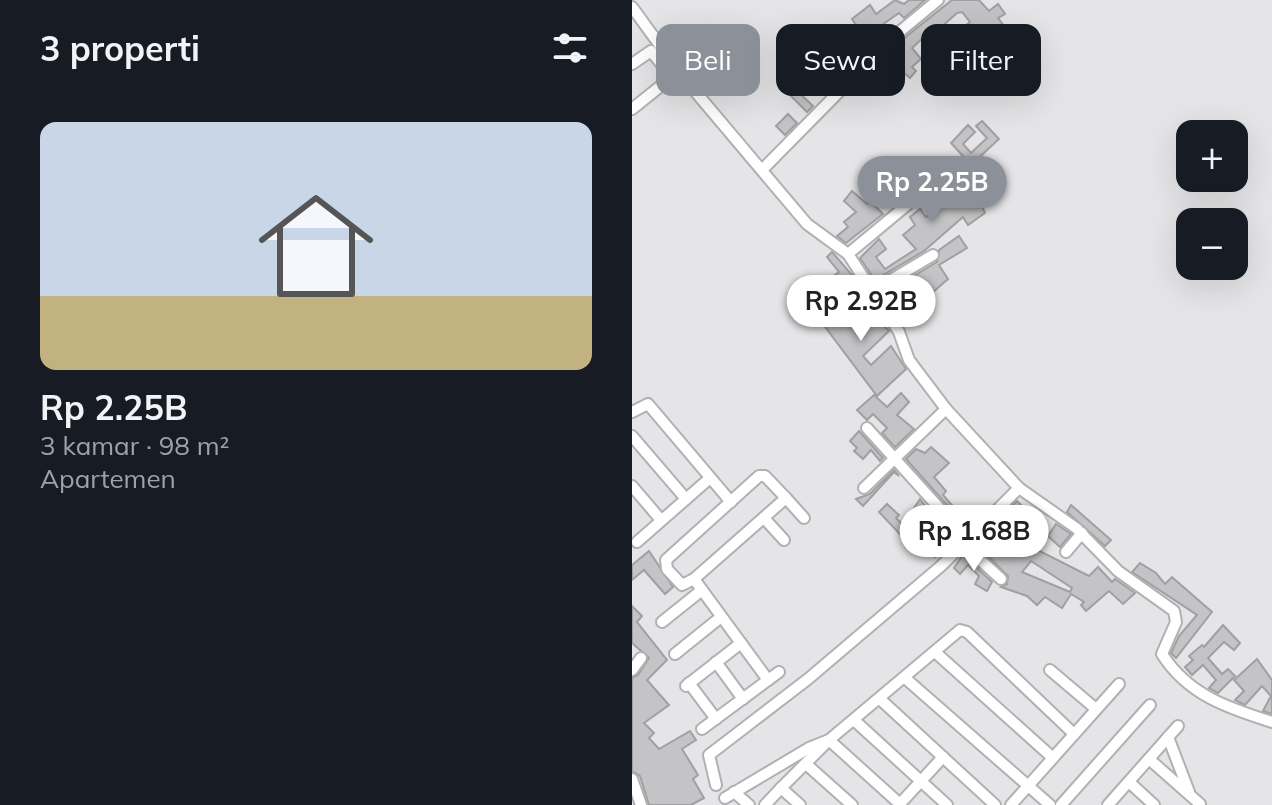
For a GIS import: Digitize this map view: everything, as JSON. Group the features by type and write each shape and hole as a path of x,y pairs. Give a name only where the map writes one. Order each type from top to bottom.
{"street":[{"path":"762,170 892,38 938,0"},
{"path":"632,7 683,77 819,237 848,254 899,332 909,360 946,409 1019,488 1082,533 1118,571 1174,611 1176,622 1162,654 1193,689 1218,704 1272,722"},
{"path":"632,64 651,51 672,77 632,109"},
{"path":"848,254 907,205"},
{"path":"871,292 933,255"},
{"path":"632,412 648,404 731,502"},
{"path":"864,488 946,409"},
{"path":"867,428 942,511 963,544 1001,579"},
{"path":"632,436 686,499"},
{"path":"786,498 694,579 682,585 667,569 666,560 759,476 765,476 786,498 804,518"},
{"path":"637,542 710,478"},
{"path":"632,486 636,500 661,520"},
{"path":"716,785 709,755 808,679 963,544 1019,488"},
{"path":"764,518 784,540"},
{"path":"1066,552 1082,533"},
{"path":"694,579 768,680"},
{"path":"662,622 702,590"},
{"path":"675,654 721,617"},
{"path":"749,805 730,795 829,740 881,700 956,632 967,632 1074,734"},
{"path":"716,719 687,684 741,643"},
{"path":"935,652 1053,758"},
{"path":"632,670 641,658"},
{"path":"716,662 743,699"},
{"path":"1050,670 1096,709"},
{"path":"702,729 779,672"},
{"path":"905,678 1050,805"},
{"path":"1011,805 1119,684"},
{"path":"881,700 995,805"},
{"path":"1061,805 1150,705"},
{"path":"855,721 947,805"},
{"path":"1108,805 1178,726"},
{"path":"1168,737 1190,794"},
{"path":"829,740 900,805 943,757"},
{"path":"765,805 829,740"},
{"path":"1149,759 1200,804"},
{"path":"806,764 852,805"},
{"path":"632,779 641,805"},
{"path":"1129,782 1154,805"},
{"path":"781,788 800,805"}],"building":[{"path":"895,0 904,4 909,0 925,0 904,18 899,13 883,24 855,24 852,19 870,5 876,14"},
{"path":"952,0 979,0 989,11 998,4 1005,14 998,18 1003,24 968,24 970,22 962,12 945,24 922,24"},
{"path":"921,25 921,40 912,48 921,59 912,67 916,71 910,78 905,74 905,38"},
{"path":"791,96 802,96 813,106 807,112"},
{"path":"788,114 797,123 785,135 776,126"},
{"path":"982,121 999,139 971,165 951,143 968,125 975,132 963,144 971,153 987,138 976,126"},
{"path":"967,172 985,213 968,225 963,217 924,251 875,280 860,258 879,239 886,249 876,257 885,269 916,249 903,235 915,225 910,217 920,209 926,217 940,205 937,201 955,187 952,182"},
{"path":"852,191 867,204 870,201 883,214 846,243 837,236 848,227 844,222 856,212 844,201"},
{"path":"959,236 967,248 939,265 948,279 901,320 884,294 937,262 939,250"},
{"path":"832,252 852,275 834,289 828,280 839,272 827,257"},
{"path":"827,289 839,305 842,303 858,321 870,311 889,331 863,356 871,365 891,346 906,369 877,396 815,310 826,301 821,294"},
{"path":"901,393 909,402 897,415 914,429 895,447 882,433 887,428 873,414 867,420 857,410 874,395 887,407"},
{"path":"859,431 883,458 880,461 871,450 863,459 854,451 857,448 850,441"},
{"path":"931,447 949,463 934,477 946,491 943,495 966,521 976,508 983,513 964,531 948,506 906,459 916,449 925,453"},
{"path":"894,470 899,476 894,472 863,506 856,499 870,494"},
{"path":"920,499 953,543 935,557 916,542 911,546 879,512 887,504 899,515 896,518 906,528 920,519 912,511"},
{"path":"1017,501 1023,507 1004,527 1010,536 1089,576 1098,567 1112,582 1115,579 1135,593 1123,604 1109,591 1086,611 1081,605 1084,602 1071,594 1062,608 1045,597 1037,605 1027,596 1001,587 1007,584 1008,576 987,555 1006,544 989,529","holes":["1031,561 1072,588 1070,592 1022,572"]},
{"path":"1071,505 1111,540 1105,546 1067,512"},
{"path":"1056,524 1071,534 1060,547 1048,536"},
{"path":"649,551 673,587 665,594 644,570 632,580 632,565"},
{"path":"963,555 992,582 987,591 975,584 979,576 968,565 960,574 954,568"},
{"path":"1140,563 1156,573 1165,584 1172,577 1212,612 1176,658 1171,653 1179,636 1197,615 1132,572"},
{"path":"632,606 642,616 637,622 667,660 647,680 669,705 644,723 654,733 649,738 659,749 690,731 696,740 682,749 698,775 693,779 704,798 691,805 649,805 640,776 632,771 632,678 638,675 649,658 632,643"},
{"path":"1223,625 1240,643 1234,650 1224,642 1208,658 1222,674 1228,669 1235,676 1218,693 1209,688 1216,680 1203,665 1192,675 1185,667 1193,660 1189,656 1202,645 1204,647"},
{"path":"1257,659 1272,680 1272,714 1263,711 1271,696 1262,686 1245,705 1235,700 1244,691 1234,680"}]}
